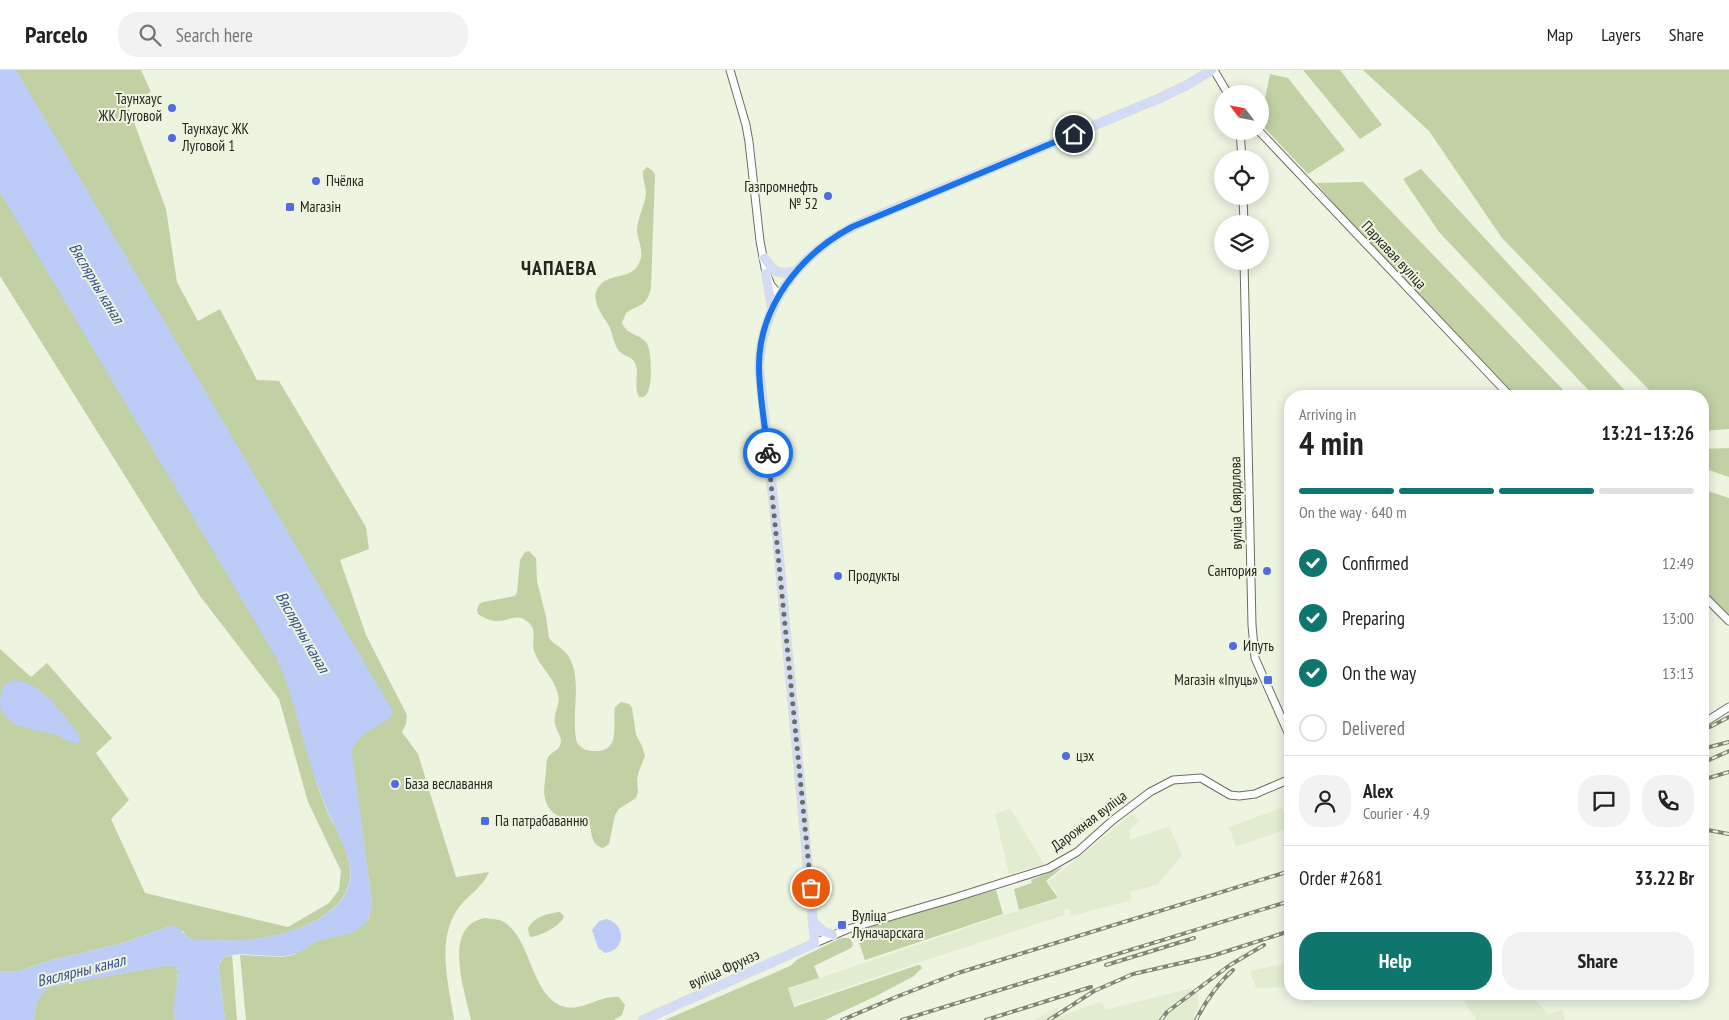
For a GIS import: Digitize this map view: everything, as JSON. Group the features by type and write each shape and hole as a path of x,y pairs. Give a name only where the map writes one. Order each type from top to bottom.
{"main road":[{"path":"815,943 815,924 759,367 764,329 772,308 796,271 822,246 852,227 1151,102 1213,70"},
{"path":"764,258 770,267 777,272 785,274 796,271"},
{"path":"766,274 772,308"},
{"path":"815,924 824,932 833,935"},
{"name":"вуліца Фрунзэ","path":"643,1020 652,1018 815,943"}],"street":[{"path":"730,70 746,125 760,241 766,274 771,285 780,295"},
{"path":"1213,70 1222,85"},
{"name":"Паркавая вуліца","path":"1268,140 1504,390"},
{"name":"вуліца Свярдлова","path":"1244,270 1255,658 1284,723"},
{"path":"1709,601 1729,621"},
{"path":"1709,720 1729,707"},
{"name":"Дарожная вуліца","path":"815,943 848,929 972,893 1049,868 1077,852 1113,820 1150,792 1173,780 1201,778 1230,795 1239,796 1255,794 1284,782"}],"shaded area":[{"path":"0,70 141,70 151,92 127,103 166,209 177,282 198,321 220,309 257,380 279,381 366,527 369,549 340,560 366,635 407,715 406,724 402,732 418,754 456,877 489,872 478,888 457,910 447,936 447,978 454,1020 246,1020 240,955 283,957 293,955 315,942 368,920 372,904 352,757 314,776 327,810 345,848 350,868 349,883 343,896 334,908 321,917 292,931 246,940 194,940 187,937 183,931 170,926 123,943 48,961 17,972 0,971 0,649 31,677 47,663 112,738 96,753 129,800 111,819 145,893 288,927 329,903 339,890 341,871 308,802 279,699 200,596 0,276"},
{"path":"1303,70 1340,70 1382,125 1360,139"},
{"path":"1363,70 1729,70 1729,429 1709,431 1709,390 1649,390 1502,238 1429,131"},
{"path":"1270,74 1288,78 1345,150 1308,174 1269,133 1268,85"},
{"path":"647,167 655,175 651,287 645,302 626,313 622,323 627,330 646,342 650,352 650,385 646,395 639,397 636,385 637,372 635,363 616,347 610,328 597,306 596,294 597,289 602,283 633,271 640,261 641,254 637,226 646,190 643,171"},
{"path":"1421,169 1624,390 1588,390 1439,232 1403,179"},
{"path":"1363,182 1563,390 1508,390 1369,244 1316,183"},
{"path":"1729,448 1729,477 1709,470 1709,449"},
{"path":"1709,491 1729,498 1729,616 1709,595"},
{"path":"529,551 536,558 537,581 549,638 567,654 573,666 576,688 575,733 577,743 591,751 603,750 609,747 614,736 615,707 621,702 629,704 632,708 636,735 645,756 637,779 638,792 636,798 619,809 615,815 609,844 603,848 598,846 593,840 587,819 558,816 549,808 545,799 547,760 561,742 555,720 559,698 553,682 534,651 533,628 521,618 517,617 500,621 491,620 478,614 477,610 479,604 483,602 515,596 520,560 525,552"},
{"path":"1010,808 1044,864 1009,874 995,814"},
{"path":"1282,808 1284,813 1284,830 1236,847 1229,827"},
{"path":"1132,814 1139,821 1130,829 1130,840 1169,826 1182,855 1157,885 1130,892 1132,900 1071,916 1069,908 1063,910 1065,915 794,1005 788,989 1004,915 1059,899 1055,890 1048,882"},
{"path":"1063,867 1046,881 1058,898 1019,910 1014,889 1032,883 1031,880"},
{"path":"996,890 1003,914 865,960 857,937 858,933 864,928"},
{"path":"560,912 564,916 555,926 535,936 531,937 529,935 528,928 538,918"},
{"path":"485,918 502,921 513,930 526,952 536,977 549,998 559,1005 574,1008 604,998 619,997 625,1005 622,1015 614,1020 471,1020 461,977 460,946 463,933 472,923"},
{"path":"841,938 849,938 851,940 853,945 851,948 814,966 819,978 788,988 794,1007 918,965 922,968 914,976 825,1020 665,1020 790,966 798,959"},
{"path":"232,955 237,1020 225,1020 219,964 223,958"},
{"path":"1284,964 1284,987 1256,988 1250,971"},
{"path":"168,965 175,966 178,971 175,1020 34,1020 40,996 52,986"},
{"path":"1192,988 1198,994 1199,1007 1194,1014 1200,1020 1034,1020 1057,1007 1061,1016 1102,1001 1105,1010"},
{"path":"1467,1000 1535,1000 1549,1014 1562,1010 1565,1020 1477,1020 1464,1002"}],"water":[{"name":"Вяслярны канал","path":"0,70 16,70 392,710 392,716 362,736 352,752 372,904 370,915 359,929 317,942 290,955 244,954 224,958 220,962 219,968 225,1020 175,1020 173,1011 178,974 177,968 170,965 52,986 40,996 34,1020 0,1020 0,971 17,972 48,961 123,943 170,926 178,927 187,937 194,940 254,939 292,931 322,917 344,896 350,882 350,867 344,847 315,779 293,702 276,657 0,192"},
{"path":"13,680 33,686 42,692 79,734 80,739 78,743 72,743 53,734 20,726 6,718 0,703 1,695 5,684"},
{"path":"607,919 618,926 621,937 617,948 605,953 598,948 592,930 599,921"}],"railway":[{"path":"1709,727 1729,717"},
{"path":"1709,747 1729,742"},
{"path":"1709,760 1729,751"},
{"path":"1709,778 1729,772"},
{"path":"1709,830 1729,834"},
{"path":"842,1020 958,973 1284,873"},
{"path":"902,1020 1284,903"},
{"path":"1049,1020 1094,991 1133,974 1212,956 1284,933"},
{"path":"1106,965 1194,938"},
{"path":"1161,1020 1167,1012 1230,965 1264,945"},
{"path":"1196,1020 1212,993 1233,970"},
{"path":"986,1020 1091,987"}],"way so far":[{"path":"768,453 811,888"}],"place":[{"name":"Таунхаус ЖК Луговой","path":"172,108"},
{"name":"Таунхаус ЖК Луговой 1","path":"172,138"},
{"name":"Пчёлка","path":"316,181"},
{"name":"Газпромнефть № 52","path":"828,196"},
{"name":"Магазін","path":"290,207"},
{"name":"Сантория","path":"1267,571"},
{"name":"Продукты","path":"838,576"},
{"name":"Ипуть","path":"1233,646"},
{"name":"Магазін «Іпуць»","path":"1268,680"},
{"name":"цэх","path":"1066,756"},
{"name":"База веславання","path":"395,784"},
{"name":"Па патрабаванню","path":"485,821"},
{"name":"Вуліца Луначарскага","path":"842,925"}],"district":[{"name":"ЧАПАЕВА","path":"559,268"}],"route":[{"path":"768,453 759,367 760,348 764,329 772,308 796,271 809,257 837,235 852,227 1074,134"}]}
